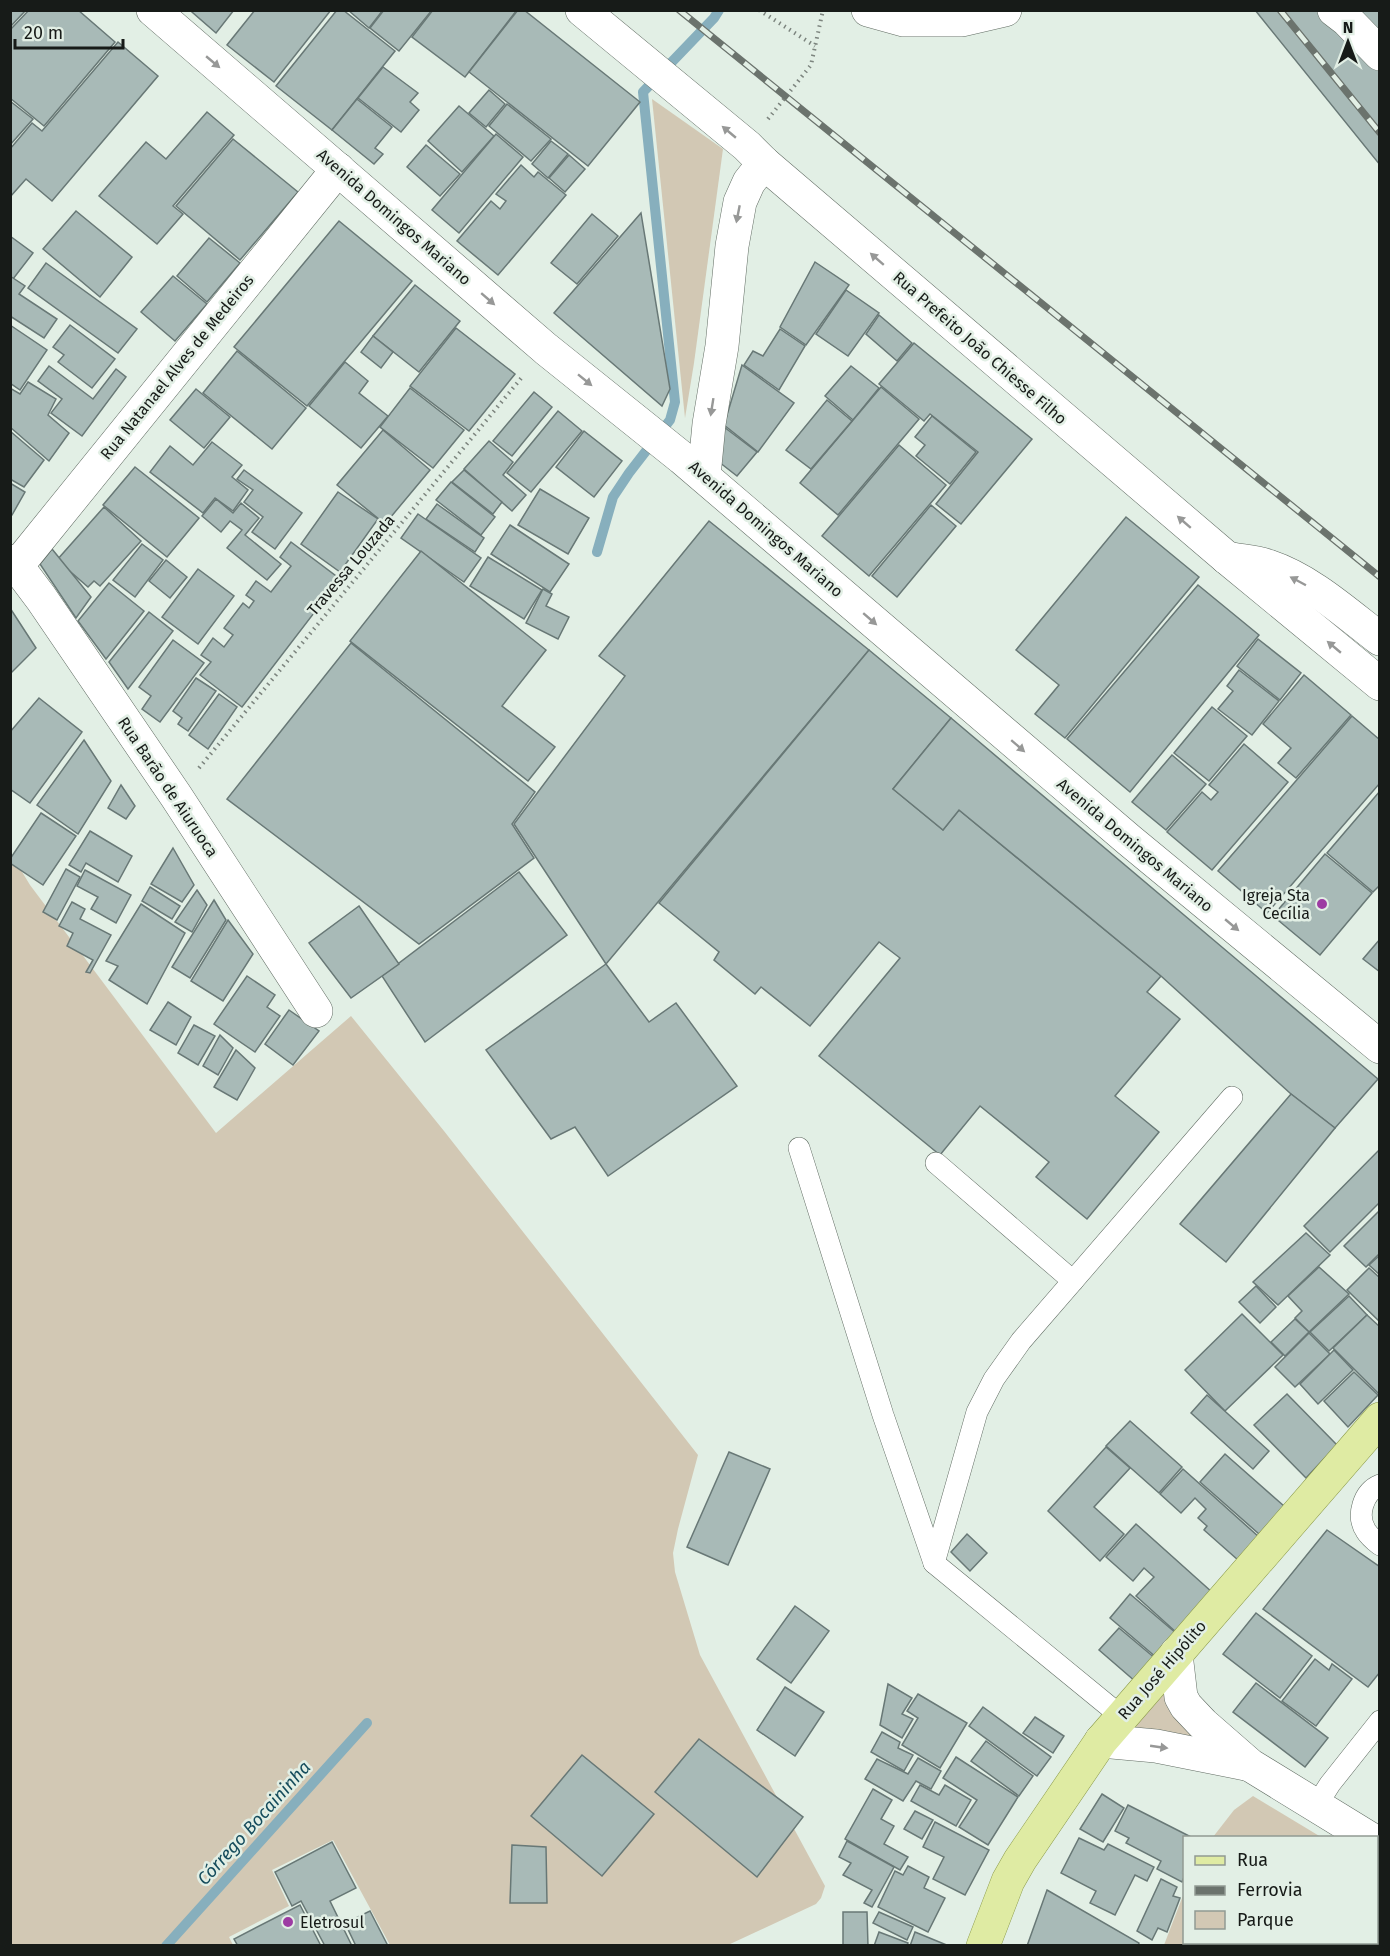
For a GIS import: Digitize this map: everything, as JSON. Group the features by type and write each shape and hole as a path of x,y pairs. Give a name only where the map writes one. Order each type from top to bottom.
{"main road":[{"name":"Avenida Domingos Mariano","path":"153,10 546,349 693,467 1129,840 1380,1047"},
{"name":"Rua Prefeito João Chiesse Filho","path":"582,10 755,154 1227,558 1380,684"},
{"path":"868,10 904,20 962,20 1005,10"},
{"path":"1334,10 1380,54"},
{"path":"693,467 709,424 722,346 732,246 740,202 749,182 755,154"},
{"name":"Rua Natanael Alves de Medeiros","path":"14,563 338,169"},
{"path":"1227,558 1267,566 1286,574 1318,591 1380,639"},
{"name":"Rua Barão de Aiuruoca","path":"14,563 176,796 316,1011"},
{"name":"Rua José Hipólito","path":"983,1946 1008,1881 1046,1820 1101,1741 1380,1419"},
{"path":"1176,1654 1179,1688 1186,1706 1218,1738 1250,1765"},
{"path":"1101,1741 1156,1746 1250,1765 1323,1795 1368,1836"}],"lane":[{"path":"934,1563 977,1412 985,1393 1005,1362 1232,1097"},
{"path":"799,1148 883,1415 934,1563 1122,1717"},
{"path":"936,1163 1073,1281"},
{"path":"1380,1485 1369,1492 1362,1511 1364,1529 1380,1545"},
{"path":"1323,1795 1380,1721"}],"path":[{"path":"759,10 815,46"},
{"path":"755,154 811,65 823,10"},
{"name":"Travessa Louzada","path":"176,796 546,349"}],"green space":[{"path":"652,99 723,149 685,418"},
{"path":"10,852 30,885 216,1133 351,1016 698,1455 673,1553 675,1572 700,1655 825,1886 816,1904 728,1945 390,1945 333,1840 272,1870 289,1906 229,1937 233,1945 11,1945"},
{"path":"1172,1667 1237,1759 1110,1740"},
{"path":"1253,1796 1319,1836 1214,1836 1234,1810"},
{"path":"1378,1872 1380,1873 1379,1945 1164,1945 1183,1896 1183,1944 1378,1944"}],"building":[{"path":"10,10 26,10 10,27"},
{"path":"29,10 78,10 115,42 44,126 10,98 10,30"},
{"path":"193,10 234,10 216,33 192,12"},
{"path":"255,10 331,10 274,82 227,45"},
{"path":"337,10 343,10 395,51 332,130 276,86"},
{"path":"348,10 383,10 369,28"},
{"path":"384,10 432,10 399,51 370,28"},
{"path":"433,10 517,10 465,77 412,37"},
{"path":"518,10 524,10 640,102 588,166 469,72"},
{"path":"1255,10 1380,10 1380,165"},
{"path":"118,42 158,76 52,201 26,179 10,197 10,149 32,123 42,131"},
{"path":"383,67 418,93 410,102 419,110 401,132 358,98"},
{"path":"489,90 505,104 486,127 469,113"},
{"path":"357,99 392,127 375,148 383,154 374,164 332,130"},
{"path":"10,101 33,119 10,145"},
{"path":"507,104 551,139 531,161 489,126"},
{"path":"459,106 494,136 462,172 428,141"},
{"path":"207,112 234,135 173,206 183,214 157,244 99,196 146,142 166,159"},
{"path":"496,134 523,157 459,233 432,210"},
{"path":"233,139 298,192 240,260 176,206"},
{"path":"551,141 568,154 548,178 532,164"},
{"path":"426,145 460,174 440,196 407,167"},
{"path":"569,155 585,169 565,192 549,178"},
{"path":"521,165 534,177 538,172 566,195 498,275 457,241 491,201 500,209 506,201 496,194"},
{"path":"76,211 132,257 100,297 43,249"},
{"path":"641,213 670,389 662,406 554,313"},
{"path":"592,214 618,236 577,284 551,263"},
{"path":"339,221 412,281 307,406 234,347"},
{"path":"10,236 33,253 13,279 10,277"},
{"path":"209,238 240,263 207,302 177,276"},
{"path":"815,262 849,285 806,345 780,327"},
{"path":"46,263 137,329 118,353 28,288"},
{"path":"10,276 25,286 19,294 57,319 44,338 10,316"},
{"path":"173,276 207,304 175,341 141,312"},
{"path":"415,285 460,321 419,372 373,336"},
{"path":"846,290 879,313 848,356 816,334"},
{"path":"879,315 912,343 897,361 866,334"},
{"path":"10,325 47,350 20,390 10,383"},
{"path":"70,325 115,359 92,388 58,362 64,355 53,347"},
{"path":"456,328 515,374 469,431 410,386"},
{"path":"780,329 805,346 779,390 744,365 753,351 763,356"},
{"path":"373,336 393,352 381,368 361,352"},
{"path":"914,343 1032,439 961,524 936,504 978,452 930,414 924,421 879,384"},
{"path":"237,351 306,408 272,449 203,393"},
{"path":"345,362 368,381 359,393 388,416 361,448 309,406"},
{"path":"742,365 794,403 758,452 724,425"},
{"path":"49,366 93,399 116,369 126,377 82,436 51,413 62,399 38,381"},
{"path":"851,366 879,388 853,420 825,396"},
{"path":"28,382 56,399 48,415 69,433 49,461 10,427 10,388 20,394"},
{"path":"881,387 919,419 838,515 800,483"},
{"path":"410,388 464,430 433,468 380,427"},
{"path":"196,389 230,417 204,448 170,420"},
{"path":"534,392 552,407 512,456 493,441"},
{"path":"827,400 852,421 811,469 786,450"},
{"path":"558,411 582,431 531,492 507,473"},
{"path":"932,416 976,452 950,484 916,456 925,445 915,437"},
{"path":"724,427 757,452 737,476 719,462"},
{"path":"383,430 430,470 385,524 337,485"},
{"path":"10,431 44,460 24,487 10,479"},
{"path":"584,431 622,461 594,497 556,467"},
{"path":"489,441 513,462 503,475 526,495 512,511 464,469"},
{"path":"212,442 242,465 232,477 248,490 233,511 215,498 203,513 150,472 170,446 193,465"},
{"path":"899,445 946,485 869,576 822,536"},
{"path":"135,467 199,518 167,557 103,505"},
{"path":"244,470 302,513 275,549 252,532 263,517 244,502 253,490 237,479"},
{"path":"464,470 502,502 493,514 452,482"},
{"path":"451,482 495,517 481,535 436,500"},
{"path":"10,483 25,492 12,515 10,515"},
{"path":"540,489 589,518 568,554 518,525"},
{"path":"338,492 378,519 340,572 301,544"},
{"path":"216,499 233,513 241,503 259,518 245,535 281,564 267,580 227,548 242,530 230,521 221,532 202,516"},
{"path":"437,504 484,538 475,552 426,519"},
{"path":"931,505 956,526 897,597 872,576"},
{"path":"104,507 141,541 100,586 94,581 88,587 57,560"},
{"path":"418,514 481,558 464,582 401,538"},
{"path":"1126,517 1199,577 1065,738 1035,714 1059,685 1016,650"},
{"path":"709,521 869,650 606,964 514,824 625,676 599,656"},
{"path":"510,525 569,564 550,592 491,554"},
{"path":"291,542 340,579 242,707 200,675 211,662 201,655 213,638 224,647 233,635 224,628 243,603 249,608 254,601 246,595 256,581 271,592 291,566 280,557"},
{"path":"142,544 163,560 135,597 113,580"},
{"path":"52,549 91,597 76,618 40,564"},
{"path":"421,551 546,650 502,706 555,747 528,781 350,641"},
{"path":"488,557 542,590 524,619 470,586"},
{"path":"166,560 187,577 170,598 149,581"},
{"path":"198,569 234,596 198,644 162,617"},
{"path":"109,583 144,611 106,659 78,621"},
{"path":"1198,585 1259,635 1130,792 1067,739"},
{"path":"543,589 552,594 546,606 569,617 558,639 526,623"},
{"path":"10,608 36,648 10,674"},
{"path":"149,612 173,631 128,689 109,662"},
{"path":"1258,639 1301,673 1280,700 1237,666"},
{"path":"173,640 204,663 160,722 142,709 151,696 139,687"},
{"path":"351,643 535,792 512,824 534,858 419,944 227,799"},
{"path":"869,650 951,718 893,789 943,830 959,810 1161,976 1147,992 1180,1019 1115,1096 1159,1132 1087,1219 1036,1177 1049,1162 980,1106 940,1155 819,1056 900,958 879,942 810,1026 761,987 755,994 714,960 719,952 659,903"},
{"path":"1239,670 1279,701 1252,735 1218,709 1233,691 1227,686"},
{"path":"1304,675 1351,715 1296,778 1278,763 1291,748 1263,724"},
{"path":"196,678 216,691 188,731 178,724 182,718 173,711"},
{"path":"219,694 237,707 208,749 189,735"},
{"path":"39,698 82,732 30,803 10,789 10,732"},
{"path":"1212,707 1247,736 1209,781 1174,753"},
{"path":"1352,716 1380,740 1380,783 1267,913 1218,871"},
{"path":"951,718 1378,1079 1335,1128 1291,1094 1161,976 959,810 943,830 893,789"},
{"path":"84,740 111,781 78,834 37,805"},
{"path":"1244,744 1288,782 1212,870 1167,832 1202,792 1211,800 1218,792 1209,785"},
{"path":"1172,755 1206,784 1166,830 1132,802"},
{"path":"121,785 135,806 126,819 108,808"},
{"path":"1380,791 1380,885 1373,892 1327,853"},
{"path":"41,813 76,836 43,885 10,863 10,859"},
{"path":"90,831 132,856 118,882 86,863 81,872 69,865"},
{"path":"173,848 194,885 182,902 151,884"},
{"name":"Igreja Sta Cecília","path":"1325,854 1372,893 1320,955 1273,916"},
{"path":"66,869 80,877 57,920 43,912"},
{"path":"85,870 131,895 116,923 91,909 98,897 77,886"},
{"path":"519,872 567,935 425,1042 382,976"},
{"path":"150,887 180,906 172,919 142,901"},
{"path":"197,890 207,905 192,932 175,922"},
{"path":"214,900 226,920 190,978 172,967"},
{"path":"72,902 85,909 80,919 111,935 90,973 86,972 93,960 67,946 73,933 59,926"},
{"path":"141,904 185,933 147,1004 109,980 118,966 106,961"},
{"path":"359,906 399,964 351,998 309,943"},
{"path":"228,920 253,954 223,1001 191,981"},
{"path":"1380,939 1380,972 1363,959"},
{"path":"606,964 649,1022 676,1003 737,1086 608,1176 575,1127 551,1139 486,1050"},
{"path":"247,976 275,995 267,1007 280,1016 255,1052 214,1024"},
{"path":"168,1002 191,1017 176,1045 150,1030"},
{"path":"289,1010 319,1031 293,1065 265,1044"},
{"path":"194,1025 215,1036 198,1065 178,1053"},
{"path":"220,1035 233,1048 218,1075 203,1066"},
{"path":"236,1050 255,1068 237,1100 214,1087"},
{"path":"1291,1094 1335,1128 1226,1262 1180,1224"},
{"path":"1380,1149 1380,1202 1330,1252 1304,1226"},
{"path":"1380,1210 1380,1253 1366,1267 1344,1246"},
{"path":"1306,1233 1330,1255 1278,1305 1253,1282"},
{"path":"1380,1255 1380,1275 1369,1265"},
{"path":"1319,1267 1349,1294 1309,1332 1295,1318 1302,1311 1288,1296"},
{"path":"1369,1268 1380,1278 1380,1322 1347,1290"},
{"path":"1256,1286 1276,1307 1260,1323 1239,1302"},
{"path":"1349,1296 1367,1315 1329,1351 1310,1332"},
{"path":"1242,1314 1283,1355 1225,1411 1185,1370"},
{"path":"1367,1315 1380,1327 1379,1394 1333,1348"},
{"path":"1295,1319 1309,1332 1285,1356 1271,1342"},
{"path":"1309,1333 1330,1354 1295,1387 1275,1367"},
{"path":"1334,1350 1353,1370 1318,1404 1300,1384"},
{"path":"1354,1372 1378,1395 1348,1427 1324,1401"},
{"path":"1287,1394 1337,1445 1306,1478 1254,1425"},
{"path":"1207,1395 1269,1451 1253,1469 1191,1413"},
{"path":"1130,1421 1182,1467 1159,1493 1106,1446"},
{"path":"1106,1447 1130,1468 1094,1507 1124,1534 1100,1561 1048,1511"},
{"path":"729,1452 770,1469 728,1565 687,1547"},
{"path":"1225,1454 1284,1506 1259,1534 1200,1482"},
{"path":"1183,1469 1259,1537 1238,1560 1204,1530 1207,1526 1198,1518 1206,1509 1195,1498 1181,1513 1160,1494"},
{"path":"1136,1524 1213,1593 1177,1633 1136,1596 1154,1577 1144,1568 1133,1581 1106,1557"},
{"path":"1327,1530 1380,1567 1380,1672 1368,1687 1263,1609"},
{"path":"967,1534 987,1553 970,1571 951,1552"},
{"path":"1130,1594 1177,1634 1157,1658 1110,1618"},
{"path":"795,1606 829,1631 791,1683 757,1659"},
{"path":"1256,1613 1312,1656 1280,1698 1223,1654"},
{"path":"1119,1628 1156,1659 1136,1682 1099,1650"},
{"path":"1315,1659 1329,1670 1332,1664 1352,1679 1316,1726 1282,1701"},
{"path":"1256,1683 1328,1738 1305,1767 1233,1712"},
{"path":"888,1684 912,1698 902,1714 913,1719 902,1738 880,1725"},
{"path":"785,1687 824,1712 795,1756 757,1730"},
{"path":"918,1694 967,1723 940,1768 902,1745 918,1718 907,1711"},
{"path":"983,1707 1051,1757 1037,1776 969,1726"},
{"path":"1035,1717 1064,1736 1053,1753 1023,1733"},
{"path":"882,1732 900,1742 898,1748 913,1755 904,1771 871,1752"},
{"path":"699,1739 803,1817 757,1877 655,1792"},
{"path":"986,1741 1033,1776 1019,1796 971,1761"},
{"path":"582,1755 654,1814 602,1876 531,1816"},
{"path":"956,1757 1018,1797 988,1845 959,1827 977,1800 943,1778"},
{"path":"918,1758 941,1771 931,1789 916,1781 903,1801 865,1779 877,1759 908,1774"},
{"path":"920,1785 939,1795 945,1785 971,1800 956,1826 911,1801"},
{"path":"873,1789 892,1800 881,1819 894,1826 884,1844 908,1857 900,1870 845,1839"},
{"path":"1102,1794 1124,1808 1103,1842 1080,1829"},
{"path":"1128,1805 1189,1836 1183,1836 1182,1882 1157,1869 1161,1861 1126,1843 1129,1838 1115,1831"},
{"path":"915,1811 933,1820 922,1839 904,1829"},
{"path":"935,1822 989,1850 965,1895 933,1879 944,1857 923,1847"},
{"path":"1079,1838 1104,1850 1108,1844 1154,1867 1147,1881 1135,1875 1115,1915 1090,1903 1096,1891 1061,1873"},
{"path":"847,1841 894,1867 872,1907 864,1903 872,1890 843,1875 851,1863 839,1857"},
{"path":"332,1842 356,1888 330,1901 352,1946 325,1946 301,1901 292,1906 275,1872"},
{"path":"512,1845 546,1847 547,1903 510,1903"},
{"path":"908,1866 929,1877 924,1888 945,1898 928,1932 878,1907 895,1871 903,1875"},
{"path":"1161,1879 1177,1887 1173,1896 1180,1898 1167,1932 1158,1928 1152,1940 1137,1931"},
{"path":"1047,1890 1139,1943 1138,1946 1027,1946"},
{"name":"Eletrosul","path":"300,1905 321,1946 238,1946 234,1939"},
{"path":"370,1911 388,1946 356,1946 345,1923"},
{"path":"843,1912 867,1912 868,1946 843,1946"},
{"path":"879,1912 913,1927 907,1940 873,1923"},
{"path":"879,1932 908,1943 907,1946 874,1946"},
{"path":"915,1932 949,1946 910,1946"}],"waterway":[{"path":"597,552 613,497 670,420 675,402 643,92 719,10"},
{"name":"Córrego Bocaininha","path":"166,1946 367,1723"}],"railway":[{"path":"679,10 1380,577"},
{"path":"1280,10 1380,133"}],"place":[{"name":"Igreja Sta Cecília","path":"1322,904"},
{"name":"Eletrosul","path":"288,1922"}]}
